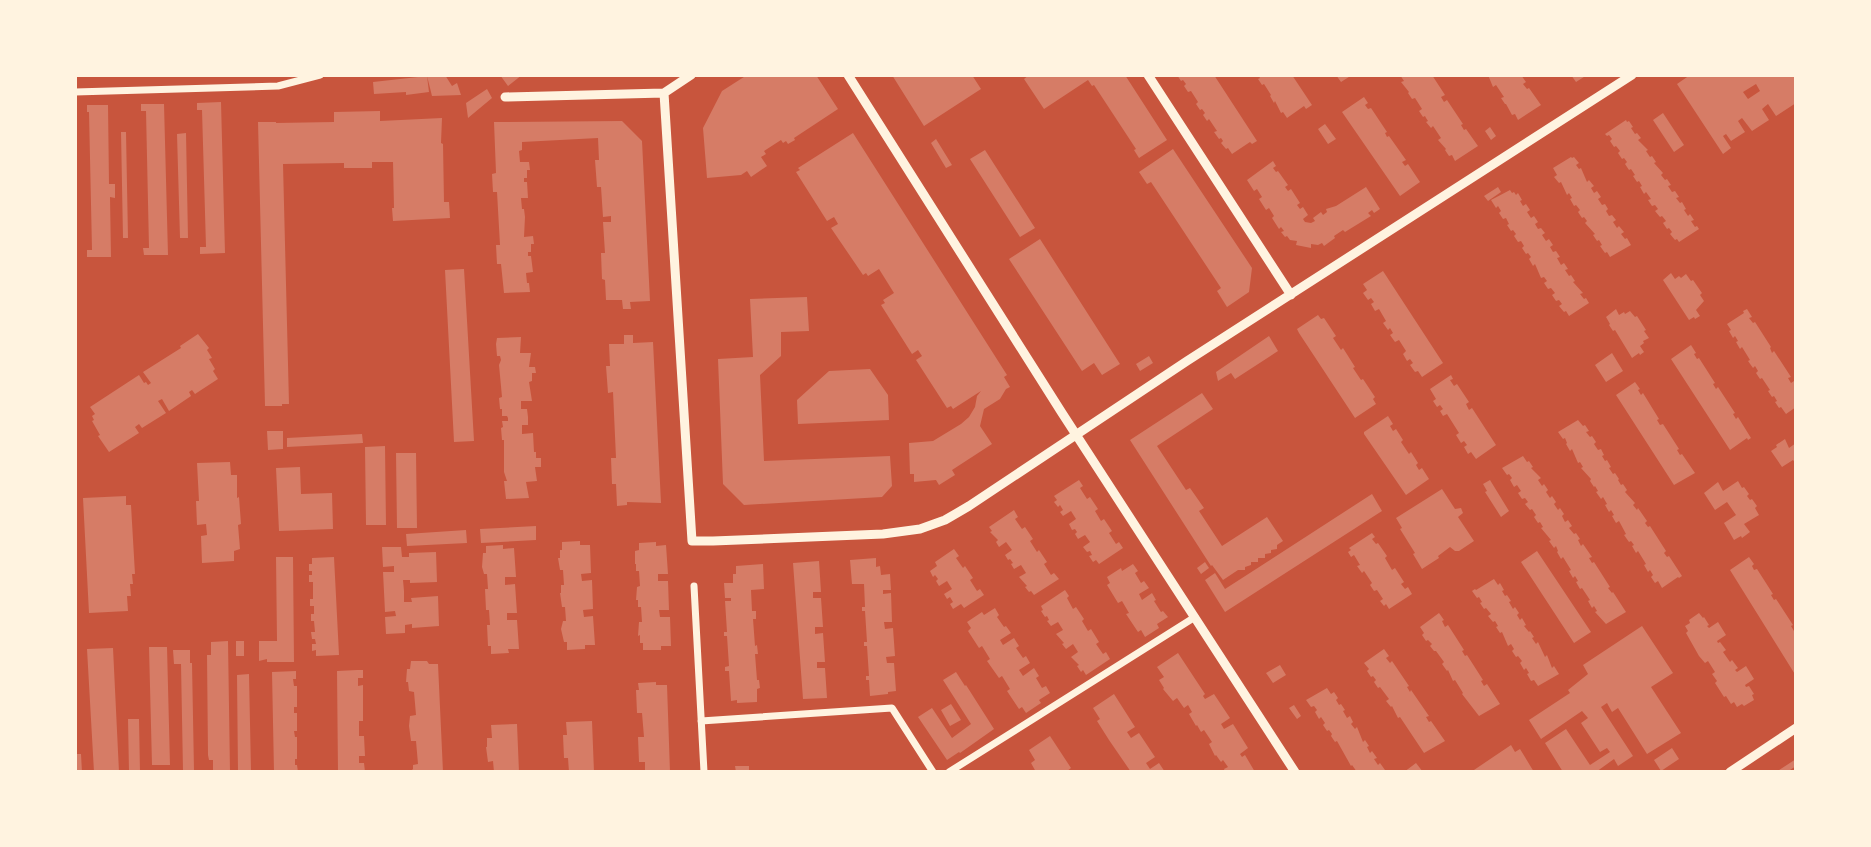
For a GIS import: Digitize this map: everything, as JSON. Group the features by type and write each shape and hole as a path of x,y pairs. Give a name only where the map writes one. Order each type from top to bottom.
{"street":[{"path":"75,92 278,86 320,75"},
{"path":"505,97 664,93 691,75"},
{"path":"848,75 1295,772"},
{"path":"1148,75 1291,295"},
{"path":"664,93 692,541 883,534 920,529 945,520 1632,75"},
{"path":"694,586 704,772"},
{"path":"949,772 1195,617"},
{"path":"701,721 892,708 933,772"},
{"path":"1730,772 1796,728"}],"building":[{"path":"445,75 452,86 457,83 461,95 432,96 427,76"},
{"path":"500,75 522,75 508,86"},
{"path":"747,75 816,75 838,109 788,144 781,140 764,151 766,154 761,157 767,166 751,177 747,171 741,175 707,178 703,128 722,91"},
{"path":"892,75 972,75 981,89 924,126"},
{"path":"1029,75 1125,75 1167,140 1139,158 1134,150 1136,149 1088,80 1044,109 1024,79"},
{"path":"1177,75 1214,75 1257,141 1252,144 1250,142 1232,154 1221,143 1223,141 1214,132 1217,131 1209,119 1207,121 1191,91 1188,92 1184,86 1186,84"},
{"path":"1258,75 1292,75 1312,105 1306,109 1304,106 1287,118 1275,101 1274,103"},
{"path":"1336,75 1352,75 1341,82"},
{"path":"1400,75 1432,75 1445,95 1441,97 1444,102 1447,100 1464,130 1466,129 1478,146 1455,161 1452,155 1449,156 1438,140 1441,138 1433,126 1431,128 1426,122 1428,121 1425,116 1419,111 1422,109 1401,82 1404,81"},
{"path":"1488,75 1521,75 1526,82 1523,84 1541,105 1518,120 1501,98 1504,97 1496,85 1493,87"},
{"path":"1571,75 1587,75 1576,82"},
{"path":"1690,75 1796,75 1796,103 1776,116 1768,104 1762,109 1769,120 1752,131 1742,118 1738,121 1745,132 1731,141 1726,134 1723,136 1731,148 1723,154 1677,84","holes":["1756,84 1760,91 1748,99 1743,92"]},
{"path":"427,76 429,92 406,95 406,92 374,94 373,82"},
{"path":"487,89 492,98 468,118 466,103"},
{"path":"1364,97 1368,103 1365,105 1368,109 1371,108 1387,132 1387,137 1389,136 1406,160 1402,162 1405,166 1408,164 1420,182 1400,196 1342,112"},
{"path":"221,102 225,253 200,254 200,247 206,247 202,110 197,110 197,103"},
{"path":"141,104 164,104 168,255 144,255 143,248 149,248 146,111 141,111"},
{"path":"87,105 108,105 109,184 115,184 115,198 110,197 111,257 87,257 87,250 92,250"},
{"path":"380,111 380,121 442,118 444,202 449,202 450,218 393,221 393,162 372,162 372,168 344,168 344,163 283,164 289,404 265,406 258,122 334,122 334,112"},
{"path":"1663,113 1684,145 1674,152 1653,120"},
{"path":"1626,120 1641,138 1638,140 1648,150 1646,151 1663,173 1661,175 1671,185 1668,186 1672,192 1675,191 1679,197 1676,198 1682,202 1686,209 1684,210 1688,216 1690,214 1694,220 1691,221 1699,229 1679,242 1663,223 1666,221 1655,211 1658,209 1655,205 1652,206 1646,192 1644,194 1639,181 1637,182 1631,169 1625,164 1627,162 1618,153 1620,151 1610,141 1612,139 1605,134"},
{"path":"622,121 642,141 650,301 630,302 631,309 623,309 622,300 606,300 601,253 605,253 603,222 611,222 611,216 603,217 601,187 597,187 595,160 599,160 598,138 522,142 520,162 529,162 530,170 527,170 527,178 524,178 524,182 527,182 528,198 521,198 525,217 524,237 533,236 534,244 531,244 528,256 531,256 533,272 526,273 530,292 504,293 501,264 497,264 496,245 500,245 497,192 493,192 492,174 496,173 494,122"},
{"path":"1325,124 1336,139 1328,144 1318,129"},
{"path":"1490,127 1496,136 1491,140 1485,131"},
{"path":"121,132 126,132 128,238 123,238"},
{"path":"186,133 188,238 180,238 177,134"},
{"path":"853,133 1007,375 1004,377 1010,387 1000,399 984,409 980,426 992,444 952,470 955,475 939,485 936,480 914,482 914,474 910,474 909,443 933,441 961,424 969,417 981,391 953,409 951,406 947,408 916,360 922,356 918,350 912,354 881,305 885,303 883,300 894,293 879,269 868,276 866,273 863,275 831,228 838,224 834,217 827,221 796,172 800,170 798,168"},
{"path":"936,139 952,165 946,168 931,143"},
{"path":"1173,149 1252,268 1249,292 1227,307 1217,291 1221,288 1151,182 1147,184 1139,172"},
{"path":"985,150 1035,228 1020,237 970,159"},
{"path":"1571,157 1579,163 1576,165 1581,168 1587,182 1589,180 1594,186 1591,188 1594,193 1597,191 1601,197 1598,199 1602,205 1605,204 1609,216 1612,215 1616,220 1613,222 1624,232 1621,234 1631,245 1610,257 1585,223 1587,221 1578,212 1580,210 1574,206 1569,193 1567,195 1561,182 1554,177 1557,175 1553,168"},
{"path":"1273,161 1276,166 1273,168 1288,185 1285,187 1288,191 1291,189 1300,203 1297,205 1300,209 1303,207 1308,215 1303,219 1305,222 1315,221 1313,218 1321,212 1323,215 1327,212 1326,209 1336,206 1366,187 1380,209 1374,213 1372,210 1368,213 1371,216 1345,232 1343,230 1324,246 1322,243 1311,244 1311,248 1296,245 1297,241 1290,240 1281,232 1284,231 1281,227 1279,229 1269,208 1266,210 1259,199 1262,197 1257,189 1254,191 1247,180"},
{"path":"1498,187 1501,192 1488,201 1484,196"},
{"path":"1510,190 1516,195 1518,193 1523,206 1526,204 1530,210 1527,212 1531,218 1534,216 1538,229 1541,228 1545,233 1542,235 1546,241 1549,239 1553,252 1556,251 1560,257 1557,258 1561,265 1564,263 1568,269 1565,270 1583,293 1580,294 1589,303 1569,316 1559,306 1562,304 1552,295 1555,293 1551,288 1548,289 1544,283 1547,281 1544,277 1541,278 1535,264 1533,266 1529,259 1531,257 1522,248 1524,246 1521,241 1518,242 1514,236 1516,234 1507,225 1509,224 1506,218 1503,219 1498,206 1496,208 1491,200"},
{"path":"1040,239 1120,364 1102,375 1094,363 1082,371 1009,259"},
{"path":"464,269 474,441 454,442 445,270"},
{"path":"1383,271 1443,363 1422,377 1410,365 1413,363 1410,359 1407,361 1403,354 1406,351 1399,340 1395,342 1390,335 1393,333 1383,323 1386,321 1379,309 1375,311 1371,304 1374,302 1371,298 1368,300 1363,293 1367,290 1363,284"},
{"path":"1671,273 1675,279 1686,274 1702,293 1700,295 1704,301 1696,310 1700,316 1695,319 1694,317 1689,320 1663,280"},
{"path":"807,297 809,331 781,332 781,356 760,375 764,461 890,456 892,486 882,497 744,505 723,484 718,359 753,357 750,299"},
{"path":"1616,309 1619,315 1630,311 1637,316 1646,330 1644,331 1649,338 1640,346 1644,352 1640,355 1639,353 1632,358 1609,325 1606,317"},
{"path":"1747,309 1752,317 1749,318 1755,322 1772,353 1774,351 1791,377 1788,378 1791,383 1794,381 1796,385 1796,407 1786,414 1779,408 1774,396 1772,397 1762,378 1756,373 1758,371 1755,366 1753,368 1735,336 1733,338 1729,331 1731,330 1727,324"},
{"path":"1318,315 1321,319 1324,318 1336,336 1333,338 1341,350 1343,348 1355,367 1353,368 1375,397 1373,399 1376,404 1355,418 1297,329"},
{"path":"198,334 209,348 207,350 212,358 209,359 218,379 195,394 192,390 189,392 191,396 169,411 162,399 158,401 166,413 142,428 139,424 135,427 139,433 109,452 98,436 100,435 92,421 95,414 90,407 139,375 144,383 151,383 143,372"},
{"path":"624,335 633,335 633,343 653,342 661,503 627,502 627,505 617,506 616,484 612,484 611,458 616,458 613,392 608,393 606,366 610,366 609,344 624,344"},
{"path":"1269,336 1278,351 1235,379 1231,373 1218,381 1216,372"},
{"path":"521,337 520,353 531,353 529,367 535,367 536,373 532,373 532,381 529,382 532,401 521,401 521,409 527,409 528,417 528,425 522,425 522,434 533,433 534,452 536,458 541,458 541,467 535,467 537,481 526,482 529,498 506,499 504,481 507,481 501,428 502,421 508,421 508,418 502,416 500,409 501,360 500,356 497,356 496,344 497,338"},
{"path":"1691,345 1716,389 1718,387 1736,419 1738,417 1751,438 1730,450 1671,359"},
{"path":"1612,353 1623,371 1606,382 1595,365"},
{"path":"1149,356 1153,363 1140,371 1136,364"},
{"path":"870,369 888,395 889,420 798,424 797,400 829,371"},
{"path":"1451,375 1453,379 1450,380 1454,386 1457,384 1469,402 1466,404 1469,410 1472,408 1496,445 1476,459 1471,452 1468,454 1464,447 1467,445 1464,441 1461,443 1456,435 1459,433 1447,414 1443,416 1440,411 1443,409 1440,405 1437,407 1433,401 1436,399 1430,389"},
{"path":"1635,382 1659,419 1657,420 1660,425 1663,424 1680,455 1682,454 1695,473 1674,485 1616,395"},
{"path":"1202,393 1213,409 1157,446 1186,490 1190,488 1204,508 1199,511 1222,546 1267,517 1283,541 1277,545 1277,549 1265,554 1265,558 1258,558 1258,562 1251,562 1245,570 1238,570 1223,580 1211,566 1130,440"},
{"path":"1388,416 1393,424 1390,426 1393,431 1396,429 1403,440 1401,442 1418,463 1416,465 1419,470 1422,468 1429,479 1406,495 1364,434"},
{"path":"1578,420 1589,431 1586,432 1596,442 1594,444 1598,450 1601,449 1604,455 1602,456 1611,467 1609,468 1621,485 1623,484 1627,490 1625,492 1635,503 1633,505 1647,521 1645,523 1650,526 1666,551 1664,553 1682,576 1662,588 1658,581 1655,583 1651,577 1653,575 1650,570 1648,572 1638,551 1636,553 1632,546 1634,545 1624,535 1626,534 1619,521 1616,523 1603,497 1601,499 1596,492 1598,491 1581,468 1583,467 1578,463 1572,449 1570,451 1565,438 1558,432"},
{"path":"267,431 283,431 283,449 268,450"},
{"path":"362,434 363,443 287,447 287,438"},
{"path":"1785,439 1789,448 1796,443 1796,464 1793,460 1782,467 1771,451"},
{"path":"385,446 386,525 366,525 365,447"},
{"path":"396,453 416,453 417,528 397,528"},
{"path":"1523,456 1541,478 1538,480 1548,490 1546,492 1550,498 1552,496 1556,502 1554,504 1558,510 1560,508 1564,514 1562,516 1565,522 1568,520 1572,526 1569,528 1576,533 1581,546 1583,544 1592,557 1589,558 1626,612 1606,624 1595,612 1597,611 1594,606 1592,608 1588,601 1590,600 1582,588 1580,589 1575,576 1573,578 1563,557 1561,559 1556,546 1554,548 1540,522 1534,517 1536,515 1532,509 1525,504 1528,502 1518,493 1521,491 1517,485 1514,487 1510,480 1512,478 1502,468"},
{"path":"230,462 231,475 237,475 240,549 234,551 234,561 202,563 201,536 207,535 206,524 197,525 197,463"},
{"path":"300,467 301,494 332,493 333,529 279,531 276,468"},
{"path":"1079,480 1083,486 1080,488 1087,499 1090,497 1098,509 1095,511 1101,521 1104,519 1116,544 1119,542 1123,548 1099,564 1096,560 1093,562 1089,556 1092,555 1090,551 1087,552 1083,547 1090,542 1085,535 1078,539 1075,529 1072,530 1069,524 1076,519 1071,511 1063,516 1060,505 1058,507 1054,502 1057,500 1054,496"},
{"path":"1490,480 1509,511 1501,517 1485,492 1487,491 1483,484"},
{"path":"1738,481 1757,506 1755,508 1759,515 1744,524 1750,532 1734,540 1724,523 1736,515 1727,502 1715,510 1704,493 1718,482 1723,491"},
{"path":"1442,489 1455,509 1461,508 1463,513 1458,517 1474,541 1459,551 1450,547 1422,569 1396,518"},
{"path":"1372,494 1382,511 1225,612 1205,580 1215,573 1225,589"},
{"path":"126,496 126,505 131,505 135,574 132,574 133,584 130,584 131,596 127,596 128,611 89,613 83,498"},
{"path":"1014,510 1018,517 1015,519 1033,539 1030,541 1047,562 1044,564 1051,575 1054,573 1059,579 1034,595 1019,577 1026,573 1021,565 1014,569 1011,564 1013,563 1005,555 1012,550 1006,542 999,547 996,542 998,540 990,532 992,531 989,527"},
{"path":"536,526 536,540 481,543 480,529"},
{"path":"466,530 467,543 407,546 406,534"},
{"path":"1372,533 1375,537 1372,539 1387,556 1385,558 1392,570 1395,568 1404,582 1401,584 1405,589 1408,587 1412,594 1389,609 1380,601 1383,599 1377,590 1374,591 1364,571 1362,573 1357,566 1360,565 1354,555 1351,557 1348,552 1351,550 1349,548"},
{"path":"580,541 580,545 590,545 591,573 581,574 582,581 592,580 593,609 583,610 584,617 593,616 595,645 585,645 585,649 567,650 567,642 564,642 561,629 563,621 566,621 560,593 561,585 564,585 563,570 560,570 558,558 562,542"},
{"path":"656,542 656,546 666,545 668,574 658,574 658,581 668,581 669,610 659,610 660,617 670,617 671,646 661,646 661,650 643,650 643,643 640,643 640,635 638,636 639,622 642,622 641,607 638,607 636,600 637,587 640,586 635,551 639,550 639,543"},
{"path":"503,545 503,549 514,548 516,577 505,577 505,585 515,584 517,613 507,613 507,620 517,620 519,649 508,649 509,653 491,654 491,646 488,646 487,625 490,625 489,610 486,610 485,589 488,589 487,574 484,574 482,567 483,553 486,553 486,546"},
{"path":"382,547 401,547 402,557 409,557 409,553 436,552 437,582 410,583 410,580 403,580 404,602 412,602 411,598 438,596 439,626 412,628 412,624 405,625 405,633 386,634 385,617 396,616 395,611 385,612 383,572 394,572 394,566 383,567"},
{"path":"954,549 959,556 956,558 973,578 970,580 977,591 980,589 984,595 964,608 961,604 953,609 950,597 947,599 944,594 952,589 947,581 939,586 936,581 938,579 935,575 933,577 930,571 937,566 935,562"},
{"path":"1537,551 1591,632 1574,643 1521,562"},
{"path":"276,557 293,557 294,662 267,662 267,659 259,661 259,641 277,641"},
{"path":"334,557 339,655 316,656 316,650 312,651 312,644 316,644 311,632 315,632 314,621 311,621 314,606 310,606 310,599 313,599 313,582 309,582 312,571 309,571 309,564 312,564 312,558"},
{"path":"1749,557 1754,564 1754,570 1757,569 1774,600 1776,599 1793,625 1791,626 1794,631 1796,630 1796,676 1730,570"},
{"path":"876,558 876,567 880,566 881,575 890,574 891,590 883,590 883,594 891,593 892,622 884,622 885,629 893,628 895,656 886,657 887,663 894,663 896,691 870,696 869,680 866,680 866,676 869,676 867,646 864,646 864,642 867,642 865,611 862,611 862,607 865,607 864,584 852,584 850,560"},
{"path":"819,561 821,592 813,592 813,598 821,598 823,627 815,627 815,634 823,633 825,662 817,662 817,668 825,668 827,698 803,699 793,563"},
{"path":"1205,562 1209,568 1201,574 1197,568"},
{"path":"763,564 764,589 751,590 752,611 756,611 756,619 753,619 758,654 755,654 757,680 760,688 757,689 757,702 737,703 737,700 731,701 729,671 725,671 725,667 729,666 727,636 724,636 724,632 727,632 725,601 731,601 731,598 725,598 724,583 733,583 736,566"},
{"path":"1133,564 1141,583 1144,581 1149,588 1139,594 1142,600 1152,593 1161,612 1168,617 1157,624 1159,628 1145,637 1141,630 1138,632 1126,614 1129,613 1122,601 1118,603 1107,585 1110,583 1107,577"},
{"path":"1494,579 1498,585 1500,583 1513,609 1515,607 1519,613 1517,615 1520,620 1522,618 1526,625 1524,626 1534,637 1532,638 1536,644 1538,642 1545,657 1547,655 1552,668 1554,666 1559,674 1538,686 1534,680 1531,681 1526,668 1524,670 1520,663 1522,661 1512,651 1514,649 1511,644 1508,646 1495,621 1488,616 1491,614 1484,609 1479,597 1472,591"},
{"path":"1065,590 1073,609 1076,607 1088,631 1091,629 1099,642 1096,644 1110,659 1086,675 1071,657 1078,652 1073,644 1066,649 1056,634 1063,630 1058,622 1051,626 1047,616 1041,611 1041,606"},
{"path":"995,608 999,615 997,617 1011,633 1000,640 1003,645 1014,638 1019,646 1016,648 1030,663 1019,670 1023,676 1034,668 1042,688 1046,686 1050,693 1026,713 1022,707 1019,709 1007,691 1010,689 1002,676 999,678 987,661 990,659 982,646 979,648 968,631 971,628 967,622 982,612 984,615"},
{"path":"1439,613 1445,627 1448,625 1465,656 1467,655 1483,680 1481,681 1484,686 1487,684 1500,704 1479,716 1455,680 1453,681 1442,664 1444,662 1430,646 1432,644 1422,635 1424,633 1420,627"},
{"path":"1699,613 1709,628 1718,622 1726,635 1717,641 1726,650 1723,652 1730,662 1732,660 1738,668 1735,670 1737,672 1746,666 1754,679 1745,685 1749,686 1754,694 1754,700 1744,706 1742,704 1737,707 1734,702 1731,704 1726,696 1724,697 1715,683 1717,681 1712,674 1715,672 1708,661 1705,663 1699,656 1686,633 1688,631 1685,626"},
{"path":"1642,626 1673,673 1651,687 1681,733 1647,754 1618,708 1612,712 1607,703 1601,707 1633,756 1618,766 1614,759 1596,772 1563,772 1545,743 1566,729 1590,765 1610,752 1607,748 1600,752 1581,723 1588,718 1582,711 1541,739 1529,720 1570,693 1568,690 1588,674 1583,665"},
{"path":"228,641 230,772 213,772 213,760 209,760 208,755 207,655 211,655 211,642"},
{"path":"236,641 244,641 244,656 236,656"},
{"path":"149,647 167,647 170,765 152,765"},
{"path":"113,648 119,772 94,772 87,649"},
{"path":"1384,649 1389,656 1386,658 1390,663 1392,661 1409,686 1407,687 1410,692 1411,690 1429,716 1426,717 1429,722 1431,721 1445,741 1424,753 1386,701 1389,699 1380,687 1378,688 1374,682 1376,680 1367,671 1369,669 1364,663"},
{"path":"173,650 190,650 194,770 183,771 181,664 174,664"},
{"path":"1178,653 1205,694 1205,699 1214,694 1230,718 1221,724 1224,729 1233,724 1248,748 1240,754 1242,757 1245,755 1255,772 1225,772 1224,769 1228,767 1223,760 1221,762 1215,756 1209,744 1212,742 1204,730 1201,732 1196,726 1189,714 1192,712 1188,705 1184,708 1177,698 1173,701 1163,689 1159,680 1164,677 1157,667"},
{"path":"411,661 438,664 443,772 410,772 413,765 418,764 416,741 411,741 409,726 410,716 416,715 414,692 409,691 406,682"},
{"path":"1280,665 1286,675 1273,683 1266,673"},
{"path":"363,670 363,678 358,678 358,686 363,685 363,721 359,721 359,736 364,736 365,756 359,756 359,763 364,763 365,772 338,772 337,671"},
{"path":"296,671 296,679 293,679 294,686 297,686 297,707 294,707 294,713 297,713 297,731 294,731 297,737 295,765 298,772 274,772 272,672"},
{"path":"956,672 994,729 947,760 918,717 932,708 952,738 971,724 943,680"},
{"path":"249,674 251,772 238,772 237,675"},
{"path":"656,682 656,685 667,685 670,772 645,772 645,762 639,762 638,737 644,737 642,713 637,713 636,690 639,690 638,683"},
{"path":"1327,688 1331,694 1334,692 1347,718 1350,716 1353,722 1351,724 1355,729 1357,727 1363,742 1365,740 1369,746 1367,747 1370,753 1372,751 1378,765 1380,763 1385,770 1357,772 1351,766 1337,741 1335,742 1332,734 1323,725 1325,723 1321,717 1319,719 1315,712 1317,710 1306,700"},
{"path":"1114,694 1135,727 1127,732 1131,738 1139,733 1155,757 1146,763 1150,769 1159,763 1165,772 1131,772 1109,740 1097,721 1100,719 1093,708"},
{"path":"951,704 961,720 950,726 941,710"},
{"path":"1294,705 1301,716 1297,719 1289,708"},
{"path":"128,719 139,719 140,772 129,772"},
{"path":"592,721 594,772 569,772 568,758 564,758 563,735 567,735 566,722"},
{"path":"517,724 519,772 494,772 493,761 488,762 486,747 487,738 492,738 491,725"},
{"path":"1050,736 1071,768 1066,772 1036,772 1031,763 1035,760 1029,750"},
{"path":"1511,745 1515,752 1520,749 1534,772 1471,772"},
{"path":"1672,748 1679,759 1661,771 1654,760"},
{"path":"75,754 81,754 82,772 75,772"},
{"path":"1796,759 1796,766 1787,772 1776,772"},
{"path":"1416,763 1423,772 1404,772"},
{"path":"735,766 749,766 749,772 736,772"}]}
